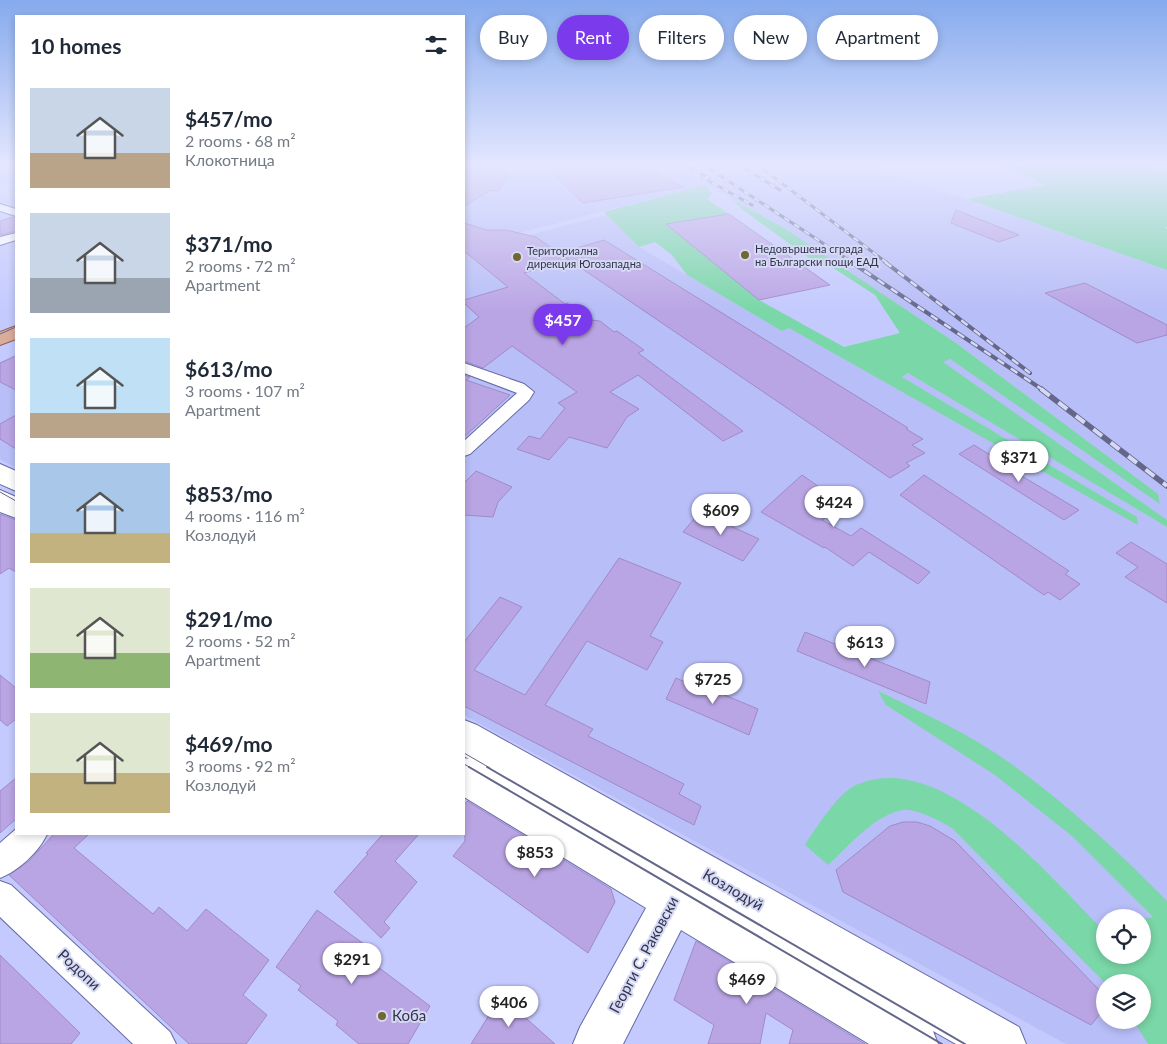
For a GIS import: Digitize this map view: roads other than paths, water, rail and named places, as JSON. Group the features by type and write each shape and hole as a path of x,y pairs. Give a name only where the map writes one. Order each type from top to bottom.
{"main road":[{"path":"0,325 15,318"},
{"path":"0,339 15,332"},
{"path":"7,481 15,506"},
{"name":"Козлодуй","path":"465,738 681,883 914,1044"},
{"name":"Козлодуй","path":"465,776 1002,1044"},
{"name":"Георги С. Раковски","path":"597,1044 681,883"}],"street":[{"path":"0,241 15,236"},
{"path":"465,368 518,387 526,392 523,397 465,449"},
{"path":"0,863 31,835"},
{"name":"Родопи","path":"0,896 158,1044"}],"tram line":[{"path":"0,334 15,327"},
{"path":"0,492 15,500"},
{"path":"465,754 490,768"},
{"path":"465,765 471,768"},
{"path":"469,767 942,1044"},
{"path":"487,767 965,1044"}],"railway":[{"path":"778,214 853,263"},
{"path":"822,214 887,263"},
{"path":"851,262 1043,390"},
{"path":"885,262 1030,373"},
{"path":"1041,389 1167,486"}],"place":[{"name":"Недовършена сграда на Български пощи ЕАД","path":"745,255"},
{"name":"Териториална дирекция Югозападна","path":"517,257"},
{"name":"Коба","path":"382,1016"}]}
